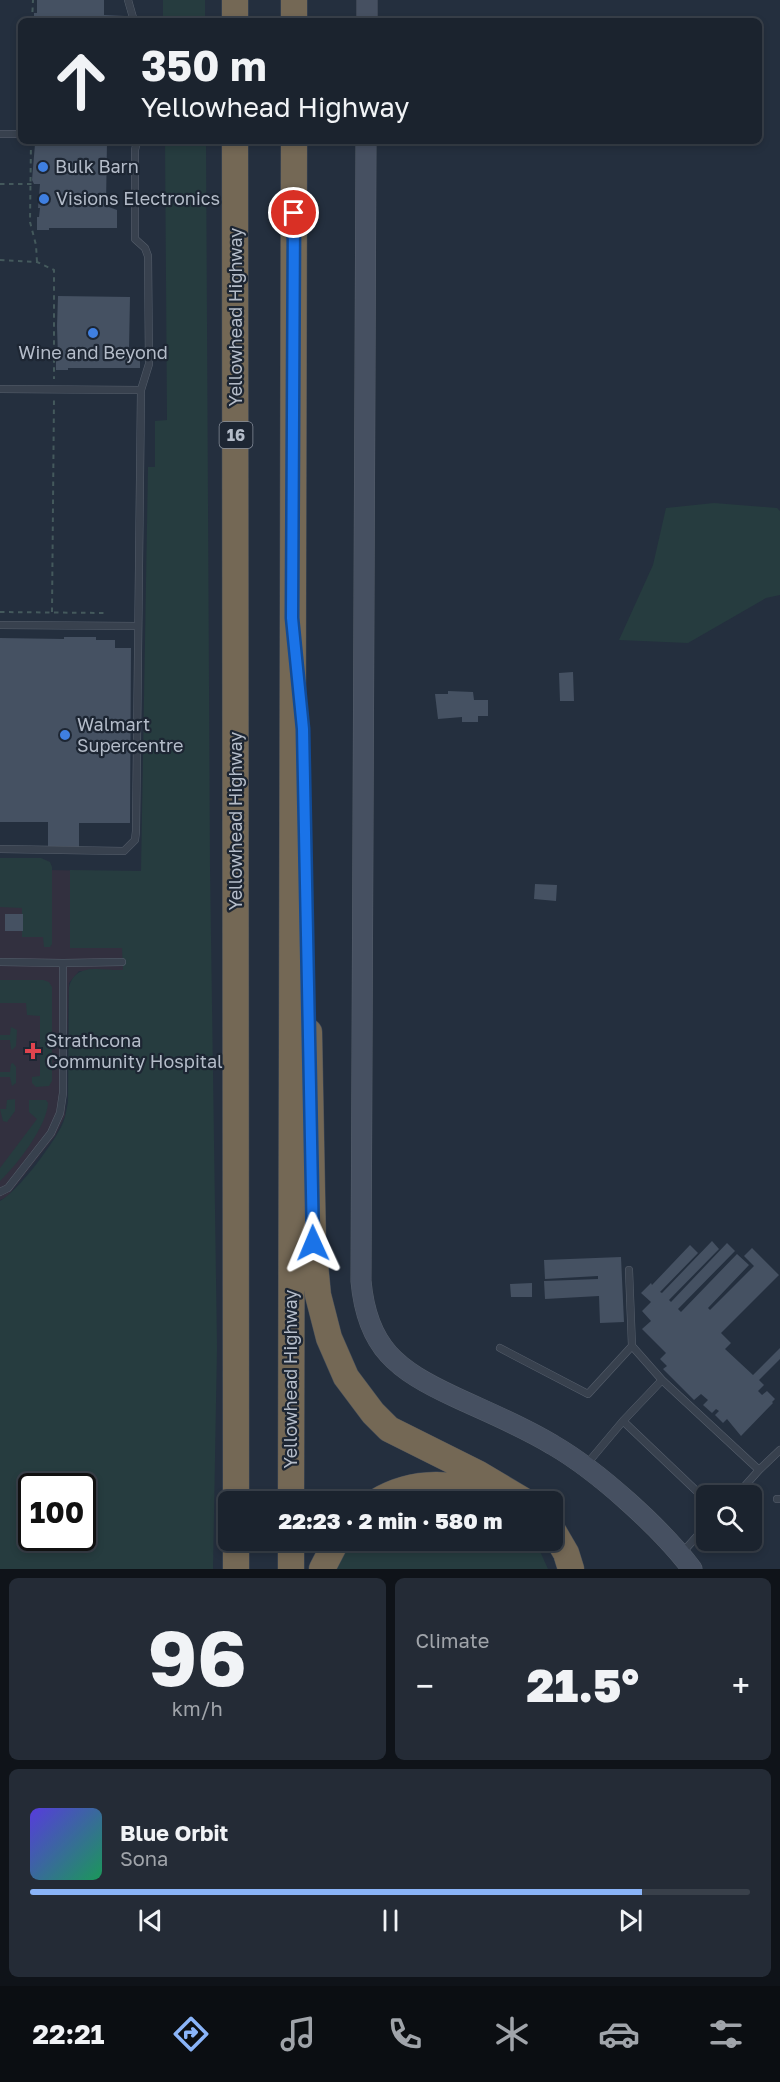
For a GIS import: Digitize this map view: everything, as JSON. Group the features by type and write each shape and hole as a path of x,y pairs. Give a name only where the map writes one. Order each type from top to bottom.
{"highway":[{"path":"234,0 235,18"},
{"path":"294,0 294,18"},
{"name":"Yellowhead Highway","path":"235,144 236,1491"},
{"name":"Yellowhead Highway","path":"291,1491 294,144"},
{"path":"292,618 303,729 313,1243 318,1295 324,1322 346,1377 389,1429 507,1491"},
{"path":"398,1491 438,1484 462,1486 481,1491"},
{"path":"563,1548 572,1569"},
{"path":"236,1551 236,1569"},
{"path":"291,1551 291,1569"},
{"path":"322,1569 331,1551"},
{"path":"550,1551 558,1569"}],"street":[{"path":"367,0 367,18"},
{"path":"366,144 361,1257 363,1302 369,1323 383,1347 408,1373 538,1437 585,1466 626,1501 686,1562"}],"lane":[{"path":"128,0 133,18"},
{"path":"0,134 16,134"},
{"path":"0,849 124,851 135,840 141,390 149,364 148,256 145,248 135,239 136,144"},
{"path":"0,389 141,390"},
{"path":"0,625 138,626"},
{"path":"0,962 122,962"},
{"path":"0,1192 8,1188 51,1133 60,1113 63,1093 63,963"},
{"path":"629,1270 632,1346 662,1380 759,1470"},
{"path":"500,1348 588,1394 632,1346"},
{"path":"585,1466 623,1420 662,1380"},
{"path":"623,1420 696,1490"},
{"path":"746,1485 780,1450"},
{"path":"686,1562 696,1544"}],"path":[{"path":"32,18 33,0"},
{"path":"31,144 30,222 35,238 37,262"},
{"path":"0,184 32,184"},
{"path":"0,260 37,262 54,270 56,326 52,612"},
{"path":"0,612 105,613"}],"shaded area":[{"name":"Strathcona Community Hospital","path":"0,869 150,872 144,972 79,971 69,983 65,1116 55,1136 7,1197 0,1200"}],"green space":[{"path":"163,0 205,0 205,18 163,18"},
{"path":"165,144 206,144 210,867 217,1347 213,1569 0,1569 0,1201 16,1188 33,1168 64,1120 68,1102 69,987 72,979 84,970 123,970 122,948 70,948 70,870 141,871 148,467 155,467 155,421 167,420"},
{"path":"714,503 777,508 780,511 780,595 766,598 688,643 619,640 653,565 666,508"},
{"path":"0,858 41,858 50,862 52,867 52,944 50,947 44,947 43,937 22,937 22,908 0,907"},
{"path":"0,980 43,980 49,982 52,987 52,1081 49,1086 36,1087 32,1083 32,1077 40,1076 40,1016 27,1015 26,1003 0,1003"},
{"path":"11,1027 17,1030 16,1046 12,1050 10,1040 0,1040 0,1035 10,1035"},
{"path":"13,1063 16,1067 16,1083 12,1086 10,1077 0,1077 0,1072 10,1072"},
{"path":"15,1099 15,1111 7,1122 3,1121 0,1109 6,1109 7,1100"},
{"path":"29,1100 46,1100 48,1103 46,1112 30,1145 0,1181 0,1168 37,1119 29,1112"},
{"path":"340,1551 540,1551 548,1569 330,1569"}],"building":[{"path":"37,0 104,0 104,15 125,16 125,18 34,18 34,13 37,13"},
{"path":"35,144 107,144 106,206 117,210 117,228 37,230 40,184 34,184 32,180"},
{"name":"Wine and Beyond","path":"58,296 130,297 129,349 140,349 140,368 56,370"},
{"name":"Walmart Supercentre","path":"64,637 96,637 96,640 115,640 115,648 131,648 130,823 79,823 79,847 48,847 48,822 0,822 0,638 64,639"},
{"path":"573,672 574,701 560,701 559,673"},
{"path":"448,691 473,692 474,700 488,700 488,716 478,716 478,722 462,722 462,717 438,719 435,694 448,694"},
{"path":"535,884 557,885 556,901 534,899"},
{"path":"5,914 23,914 23,931 5,931"},
{"path":"712,1241 719,1249 669,1300 671,1302 727,1243 735,1251 678,1309 681,1312 737,1254 749,1265 708,1308 710,1310 754,1266 744,1256 752,1248 779,1275 721,1333 731,1343 725,1349 753,1375 780,1348 780,1359 759,1380 764,1385 758,1391 762,1395 767,1391 775,1399 741,1436 727,1419 723,1423 715,1415 719,1411 716,1409 712,1413 703,1405 708,1400 701,1394 694,1400 663,1369 667,1366 660,1359 666,1353 642,1329 651,1321 642,1311 651,1302 641,1293 651,1283 652,1285 690,1245 698,1253 660,1292 662,1293"},
{"path":"621,1257 624,1322 600,1323 599,1296 545,1299 544,1281 598,1279 598,1276 545,1279 544,1260"},
{"path":"532,1283 532,1297 511,1297 510,1284"}],"place":[{"name":"Bulk Barn","path":"43,167"},
{"name":"Visions Electronics","path":"44,199"},
{"name":"Wine and Beyond","path":"93,333"},
{"name":"Walmart Supercentre","path":"65,735"},
{"name":"Strathcona Community Hospital","path":"33,1051"}],"route":[{"path":"294,213 292,618 303,729 313,1243"}]}
